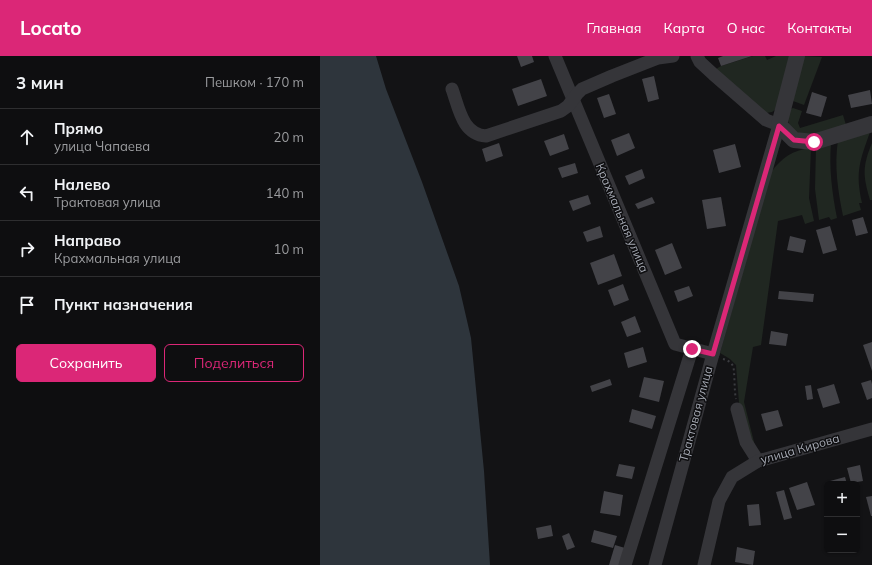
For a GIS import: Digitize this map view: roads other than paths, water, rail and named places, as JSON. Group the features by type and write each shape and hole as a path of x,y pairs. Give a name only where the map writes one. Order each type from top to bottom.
{"street":[{"name":"Крахмальная улица","path":"555,56 675,344 713,354"},
{"path":"452,89 465,125 473,133 486,136 550,116 568,106 582,90 612,76 658,58 673,56"},
{"path":"697,56 700,62 722,82 766,120 779,126 794,140 814,142 872,124"},
{"name":"Трактовая улица","path":"655,565 713,354 779,126 797,56"},
{"path":"625,565 692,349"},
{"path":"738,410 746,442 758,461"},
{"name":"улица Кирова","path":"704,565 719,501 732,477 758,461 872,429"}]}
